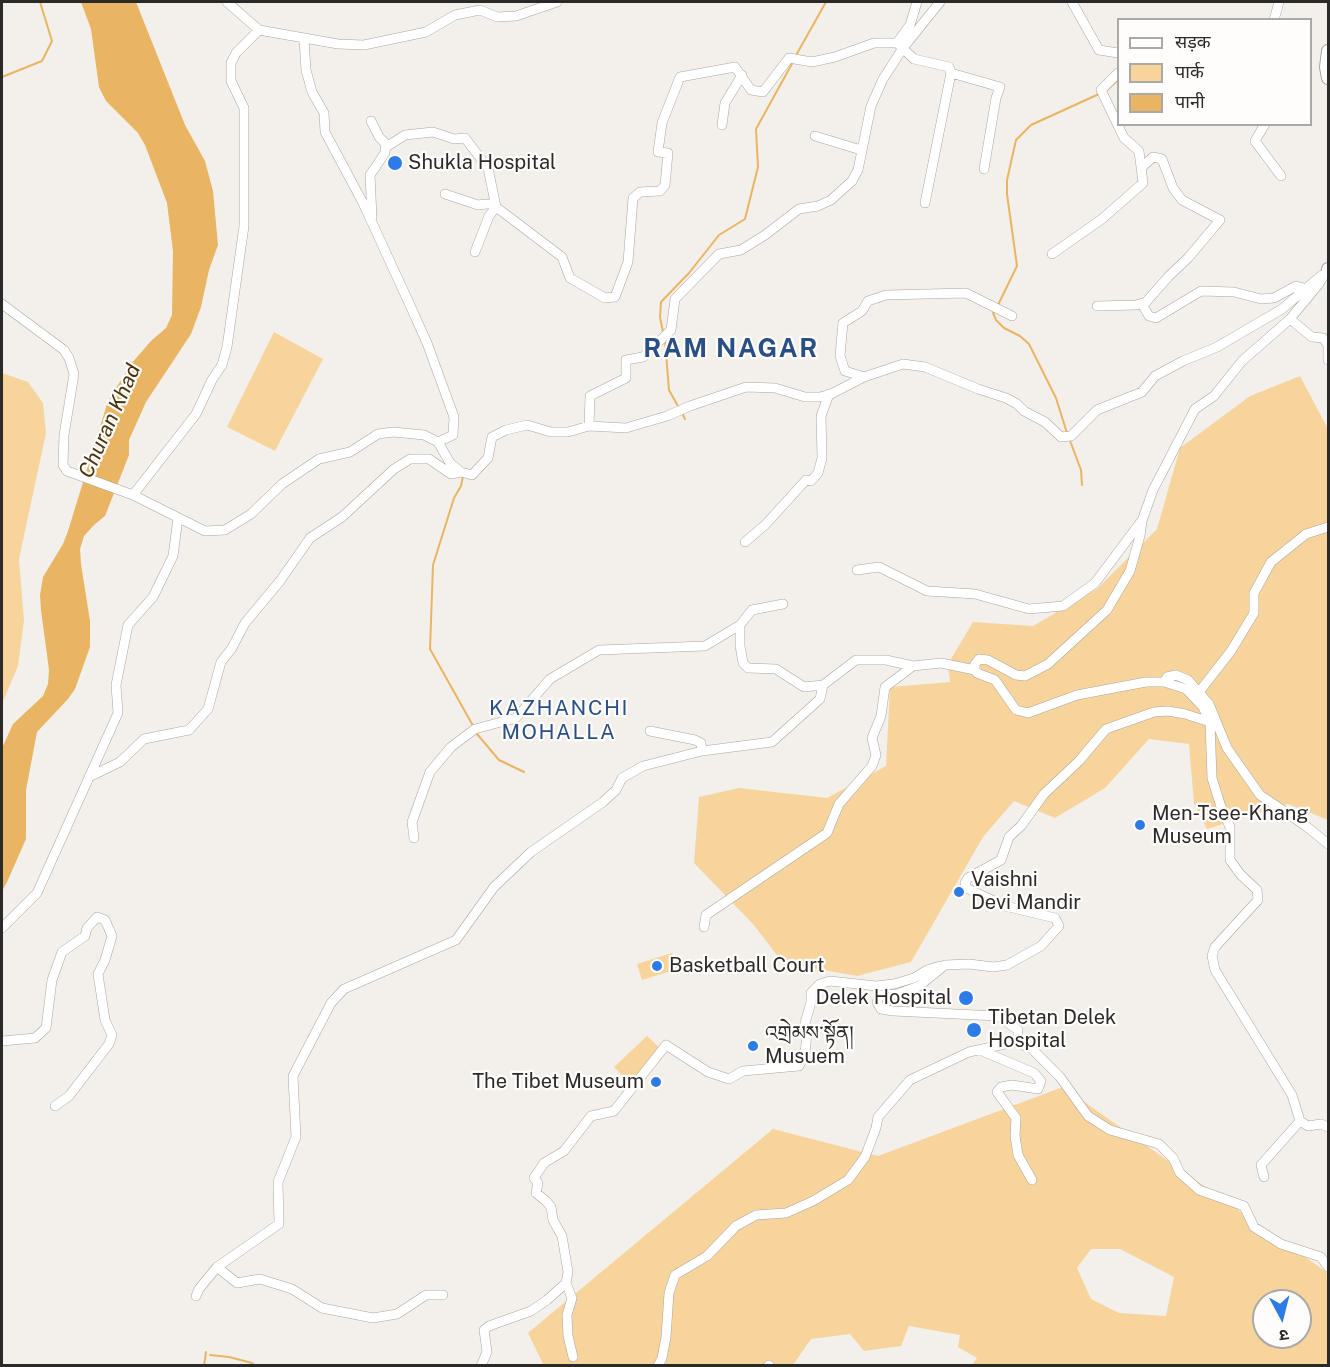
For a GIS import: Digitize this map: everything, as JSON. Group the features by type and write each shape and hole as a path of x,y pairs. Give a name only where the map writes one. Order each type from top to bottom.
{"main road":[{"path":"1329,51 1326,67 1329,78"}],"street":[{"path":"227,2 259,30 338,44 364,45 426,32 455,15 480,10 497,17 516,16 557,2"},
{"path":"589,426 590,396 626,378 626,360 643,357 671,330 675,299 719,254 741,250 799,209 818,206 831,200 852,181 858,170 871,106 910,25 917,2"},
{"path":"900,45 940,2"},
{"path":"1072,2 1099,50 1117,52"},
{"path":"1275,18 1279,2"},
{"path":"133,495 196,414 212,380 222,365 227,347 244,226 244,108 231,81 231,63 236,53 259,30"},
{"path":"304,39 306,70 312,92 324,113 325,132 363,202 427,343 454,417 453,435 438,442"},
{"path":"446,194 478,205 495,205 562,257 570,278 605,298 615,297 628,262 633,198 640,192 660,191 665,185 668,153 658,152 662,123 680,77 735,67 751,90 763,92 789,58 812,62 835,57 874,42 900,45 914,58 949,67 951,73 925,203"},
{"path":"951,73 1000,87 996,98 984,169"},
{"path":"722,125 725,103 742,75"},
{"path":"1117,75 1101,90 1117,123"},
{"path":"371,121 379,137 386,144 385,153 370,175 374,227"},
{"path":"1052,254 1102,219 1143,183 1138,151 1124,138 1118,126"},
{"path":"1264,126 1255,141 1281,176"},
{"path":"386,147 405,135 433,132 454,139 465,138 488,168 495,205 475,252"},
{"path":"815,135 861,150"},
{"path":"1097,306 1146,302 1220,220 1182,200 1173,188 1162,159 1153,157 1141,168"},
{"path":"2,304 64,350 74,374 63,435 63,465 67,471 133,495 205,531 225,530 251,514 282,484 319,459 350,452 378,434 393,432 424,435 438,442 450,463 461,472 472,475 489,458 492,437 506,430 527,425 551,432 568,432 589,426 626,428 746,387 776,388 805,397 820,397 864,377 903,364 925,367 1006,398 1045,422 1061,437 1071,436 1097,410 1142,392 1155,376 1217,347 1282,309 1328,269"},
{"path":"975,670 975,664 979,659 988,660 1016,675 1025,676 1048,664 1107,610 1130,571 1142,521 1162,470 1195,409 1215,396 1242,361 1290,319 1328,269"},
{"path":"1142,304 1149,316 1156,318 1201,291 1234,292 1261,299 1274,298 1296,286 1304,288"},
{"path":"864,377 845,371 840,356 843,323 862,311 868,300 886,295 966,293 1012,316"},
{"path":"1290,319 1312,337 1323,338 1328,345 1329,360"},
{"path":"745,542 765,525 806,480 811,481 818,474 822,458 821,416 829,394"},
{"path":"89,777 120,762 144,739 189,730 208,709 221,662 232,648 245,623 280,581 309,538 342,516 394,469 410,459 429,459 451,474 461,472"},
{"path":"2,928 37,893 118,713 116,685 128,625 153,597 173,556 178,518"},
{"path":"857,570 879,567 927,591 975,594 1029,609 1063,606 1095,583 1142,521"},
{"path":"1199,692 1231,651 1254,613 1254,593 1271,562 1306,534 1329,528"},
{"path":"414,838 412,822 430,772 451,747 475,729 516,718 550,679 599,650 705,646 740,625 752,610 783,604"},
{"path":"740,625 743,663 748,668 776,669 804,687 823,685 856,660 886,660 913,666 940,663 975,670 995,680 1016,710 1028,713 1077,695 1146,682 1164,682 1186,689 1203,707 1210,722 1212,778 1230,827 1230,860 1240,874 1257,890 1258,900 1215,947 1212,956 1215,970 1292,1095 1300,1121 1308,1126 1321,1124 1329,1126"},
{"path":"704,927 706,915 826,833 838,804 872,766 876,755 872,738 880,716 885,687 913,666"},
{"path":"1164,682 1167,677 1176,675 1188,680 1209,704 1227,748 1260,795 1329,844"},
{"path":"196,1296 217,1267 279,1224 278,1182 296,1137 293,1076 331,1003 344,989 456,940 494,887 531,852 603,802 616,790 622,778 642,766 702,751 772,742 820,699 823,685"},
{"path":"573,1357 568,1336 567,1315 572,1298 566,1283 568,1272 562,1236 553,1220 551,1207 536,1193 538,1183 534,1178 544,1163 564,1151 591,1116 614,1111 666,1044 708,1072 729,1079 743,1071 799,1066 805,1054 807,1036 804,1027 811,1002 811,993 820,984 830,981 876,986 914,978 934,967 945,965 969,964 993,967 1007,965 1041,946 1059,926 1055,918 1005,906 966,888 965,883 968,878 1001,860 1009,837 1021,826 1044,794 1079,761 1106,729 1154,712 1168,711 1210,722"},
{"path":"650,730 695,740 701,743 702,751"},
{"path":"2,1041 35,1038 46,1028 52,980 62,952 85,936 87,928 97,917 105,920 112,936 98,974 105,1020 112,1035 109,1044 69,1096 55,1106"},
{"path":"658,1365 662,1358 666,1337 669,1293 675,1275 707,1256 736,1226 756,1215 786,1213 813,1201 848,1180 866,1157 878,1117 910,1080 969,1052 1018,1038 1018,1030 998,1016 881,1009 877,1002 880,995 897,994 919,986 945,965"},
{"path":"1012,1041 1031,1048 1060,1077 1088,1116 1110,1130 1159,1144 1173,1158 1180,1173 1199,1190 1244,1206 1254,1227 1281,1244 1321,1257 1329,1267"},
{"path":"980,1050 1034,1073 1041,1081 1038,1089 1012,1086 1001,1087 997,1092 1016,1118 1015,1136 1018,1155 1032,1180"},
{"path":"1264,1177 1261,1165 1300,1121"},
{"path":"217,1267 237,1283 260,1279 292,1289 322,1308 373,1318 398,1314 426,1295 443,1295"},
{"path":"481,1365 487,1353 484,1330 489,1326 531,1311 566,1283"}],"green space":[{"path":"274,332 323,359 275,451 227,427"},
{"path":"2,373 28,382 43,403 46,433 19,559 24,620 18,666 2,704"},
{"path":"1300,376 1328,429 1328,820 1288,804 1207,829 1194,804 1189,744 1149,739 1105,788 1055,818 1014,801 983,837 911,962 857,976 783,963 753,924 694,863 699,797 739,788 827,798 886,766 890,687 950,682 948,664 973,622 1033,626 1098,588 1157,529 1180,448 1250,396"},
{"name":"Basketball Court","path":"672,953 677,969 642,980 637,964"},
{"path":"647,1036 660,1048 630,1083 614,1067"},
{"path":"1063,1087 1328,1273 1328,1365 972,1365 977,1358 958,1347 960,1335 909,1326 901,1346 864,1351 850,1334 811,1339 793,1365 544,1366 528,1333 773,1129 878,1156","holes":["1091,1249 1120,1249 1174,1277 1166,1316 1119,1313 1091,1299 1077,1268"]}],"water":[{"name":"Churan Khad","path":"81,2 136,2 185,125 205,161 213,191 218,245 191,334 146,402 129,440 129,455 105,516 84,536 80,549 90,621 90,647 75,689 37,732 26,790 26,839 2,891 2,748 13,724 43,696 48,684 49,670 40,595 43,577 63,544 68,531 108,401 131,364 166,328 172,315 173,251 167,203 145,145 138,133 106,101 99,87 91,29"}],"waterway":[{"path":"2,77 42,61 52,41 40,2"},
{"path":"795,57 826,2"},
{"path":"663,332 660,317 661,302 689,273 719,235 745,219 758,167 756,129 793,62"},
{"path":"1107,90 1117,81"},
{"path":"998,305 1017,266 1007,194 1007,180 1016,140 1031,125 1099,94"},
{"path":"995,310 993,313 996,320 1029,344 1056,398 1067,433"},
{"path":"665,341 669,390 679,408"},
{"path":"682,413 685,419"},
{"path":"1069,438 1081,470 1082,485"},
{"path":"463,476 433,565 430,649 472,724"},
{"path":"477,734 499,760 524,772"},
{"path":"204,1366 206,1352"},
{"path":"210,1355 229,1357 252,1363 255,1366"}],"place":[{"name":"Shukla Hospital","path":"395,163"},
{"name":"Men-Tsee-Khang Museum","path":"1140,825"},
{"name":"Vaishni Devi Mandir","path":"959,892"},
{"name":"Basketball Court","path":"657,966"},
{"name":"Delek Hospital","path":"966,998"},
{"name":"Tibetan Delek Hospital","path":"974,1030"},
{"name":"འགྲེམས་སྟོན། Musuem","path":"753,1046"},
{"name":"The Tibet Museum","path":"656,1082"}],"district":[{"name":"RAM NAGAR","path":"731,349"},
{"name":"KAZHANCHI MOHALLA","path":"559,721"}]}
